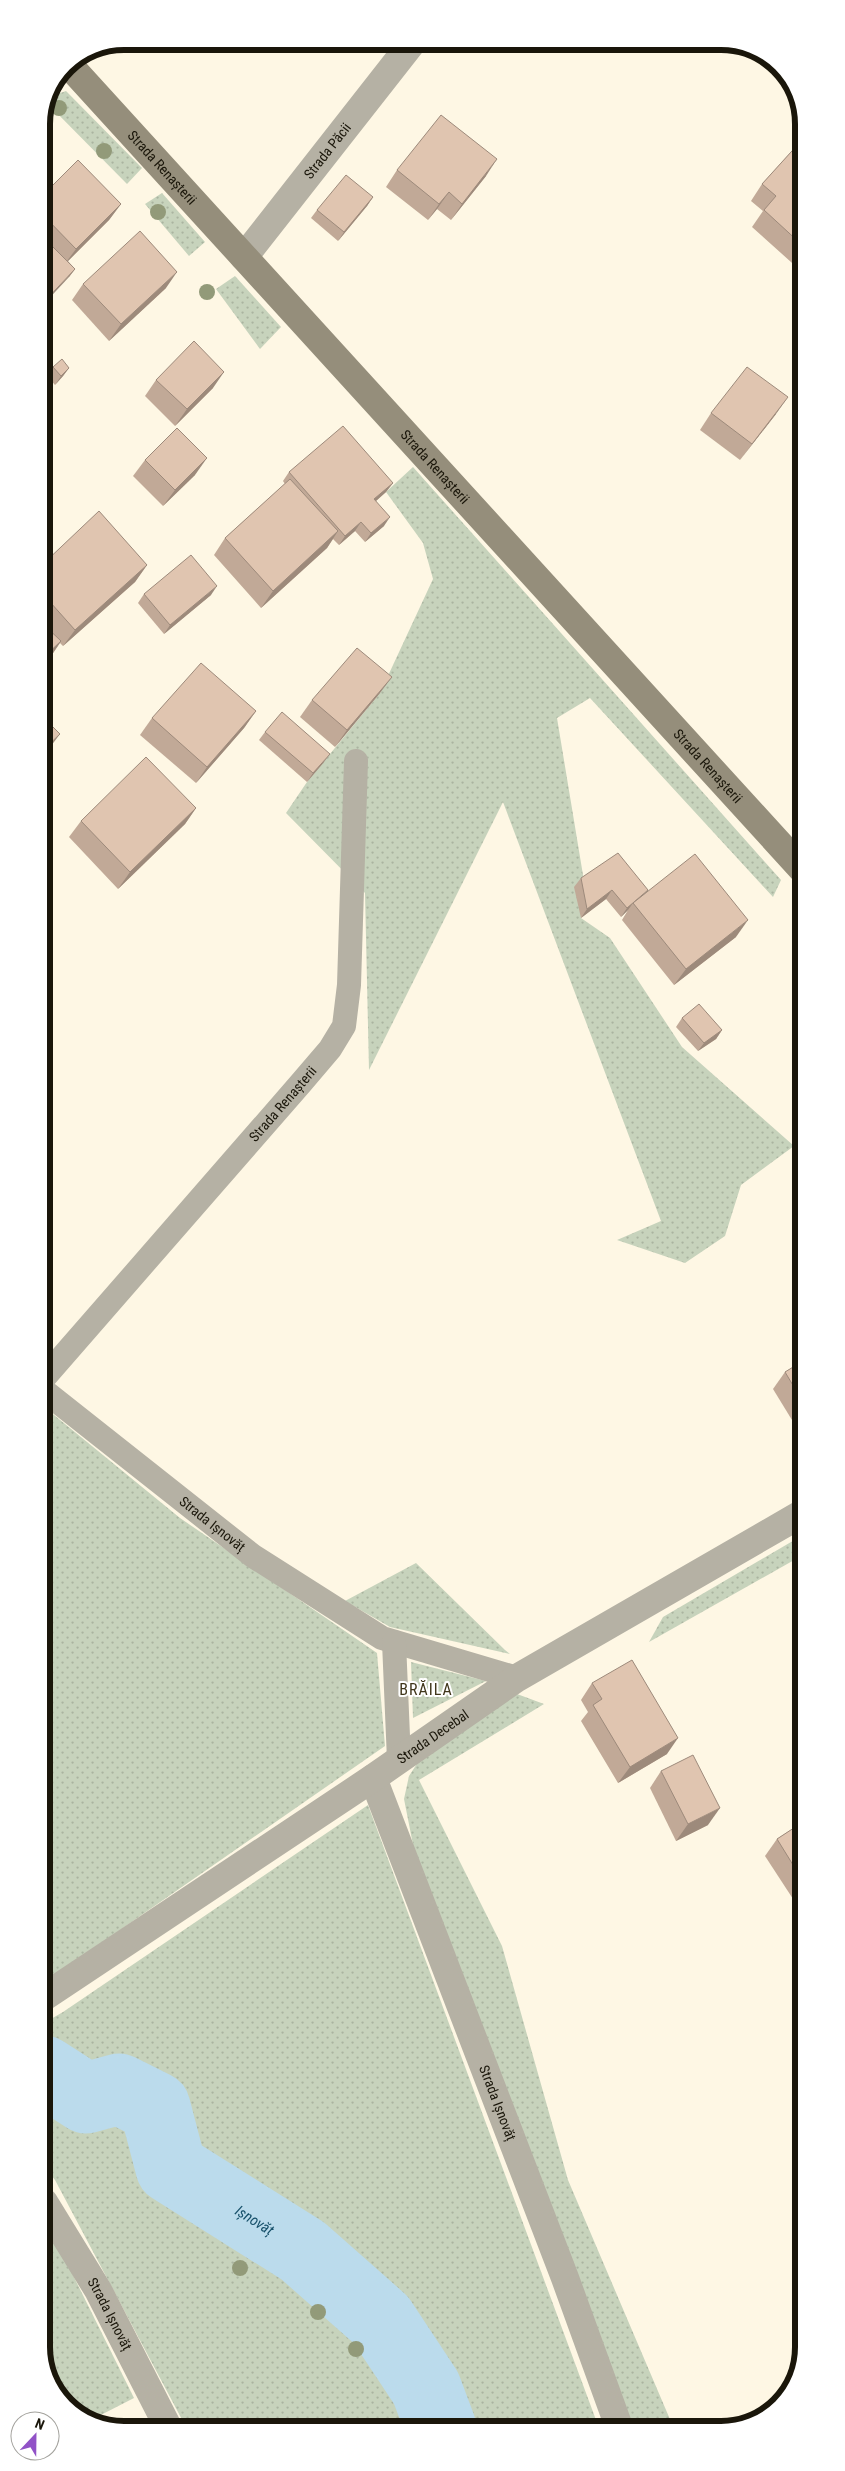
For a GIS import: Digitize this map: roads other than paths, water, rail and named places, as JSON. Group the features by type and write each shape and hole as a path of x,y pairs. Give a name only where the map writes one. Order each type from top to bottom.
{"main road":[{"name":"Strada Renașterii","path":"74,70 795,861"}],"street":[{"name":"Strada Păcii","path":"244,257 406,50"},
{"name":"Strada Decebal","path":"50,1993 72,1980 373,1778 517,1678 795,1518"},
{"name":"Strada Ișnovăț","path":"373,1778 565,2278 616,2421"},
{"name":"Strada Ișnovăț","path":"50,2212 98,2290 166,2421"}],"lane":[{"name":"Strada Renașterii","path":"50,1370 301,1083 330,1049 344,1026 349,985 356,761"},
{"name":"Strada Ișnovăț","path":"50,1396 253,1556 382,1638 517,1678"},
{"path":"394,1642 399,1760"}],"waterway":[{"name":"Ișnovăț","path":"50,2075 86,2098 119,2089 155,2107 171,2168 303,2251 381,2320 426,2388 438,2421"}],"district":[{"name":"BRĂILA","path":"426,1689"}]}
